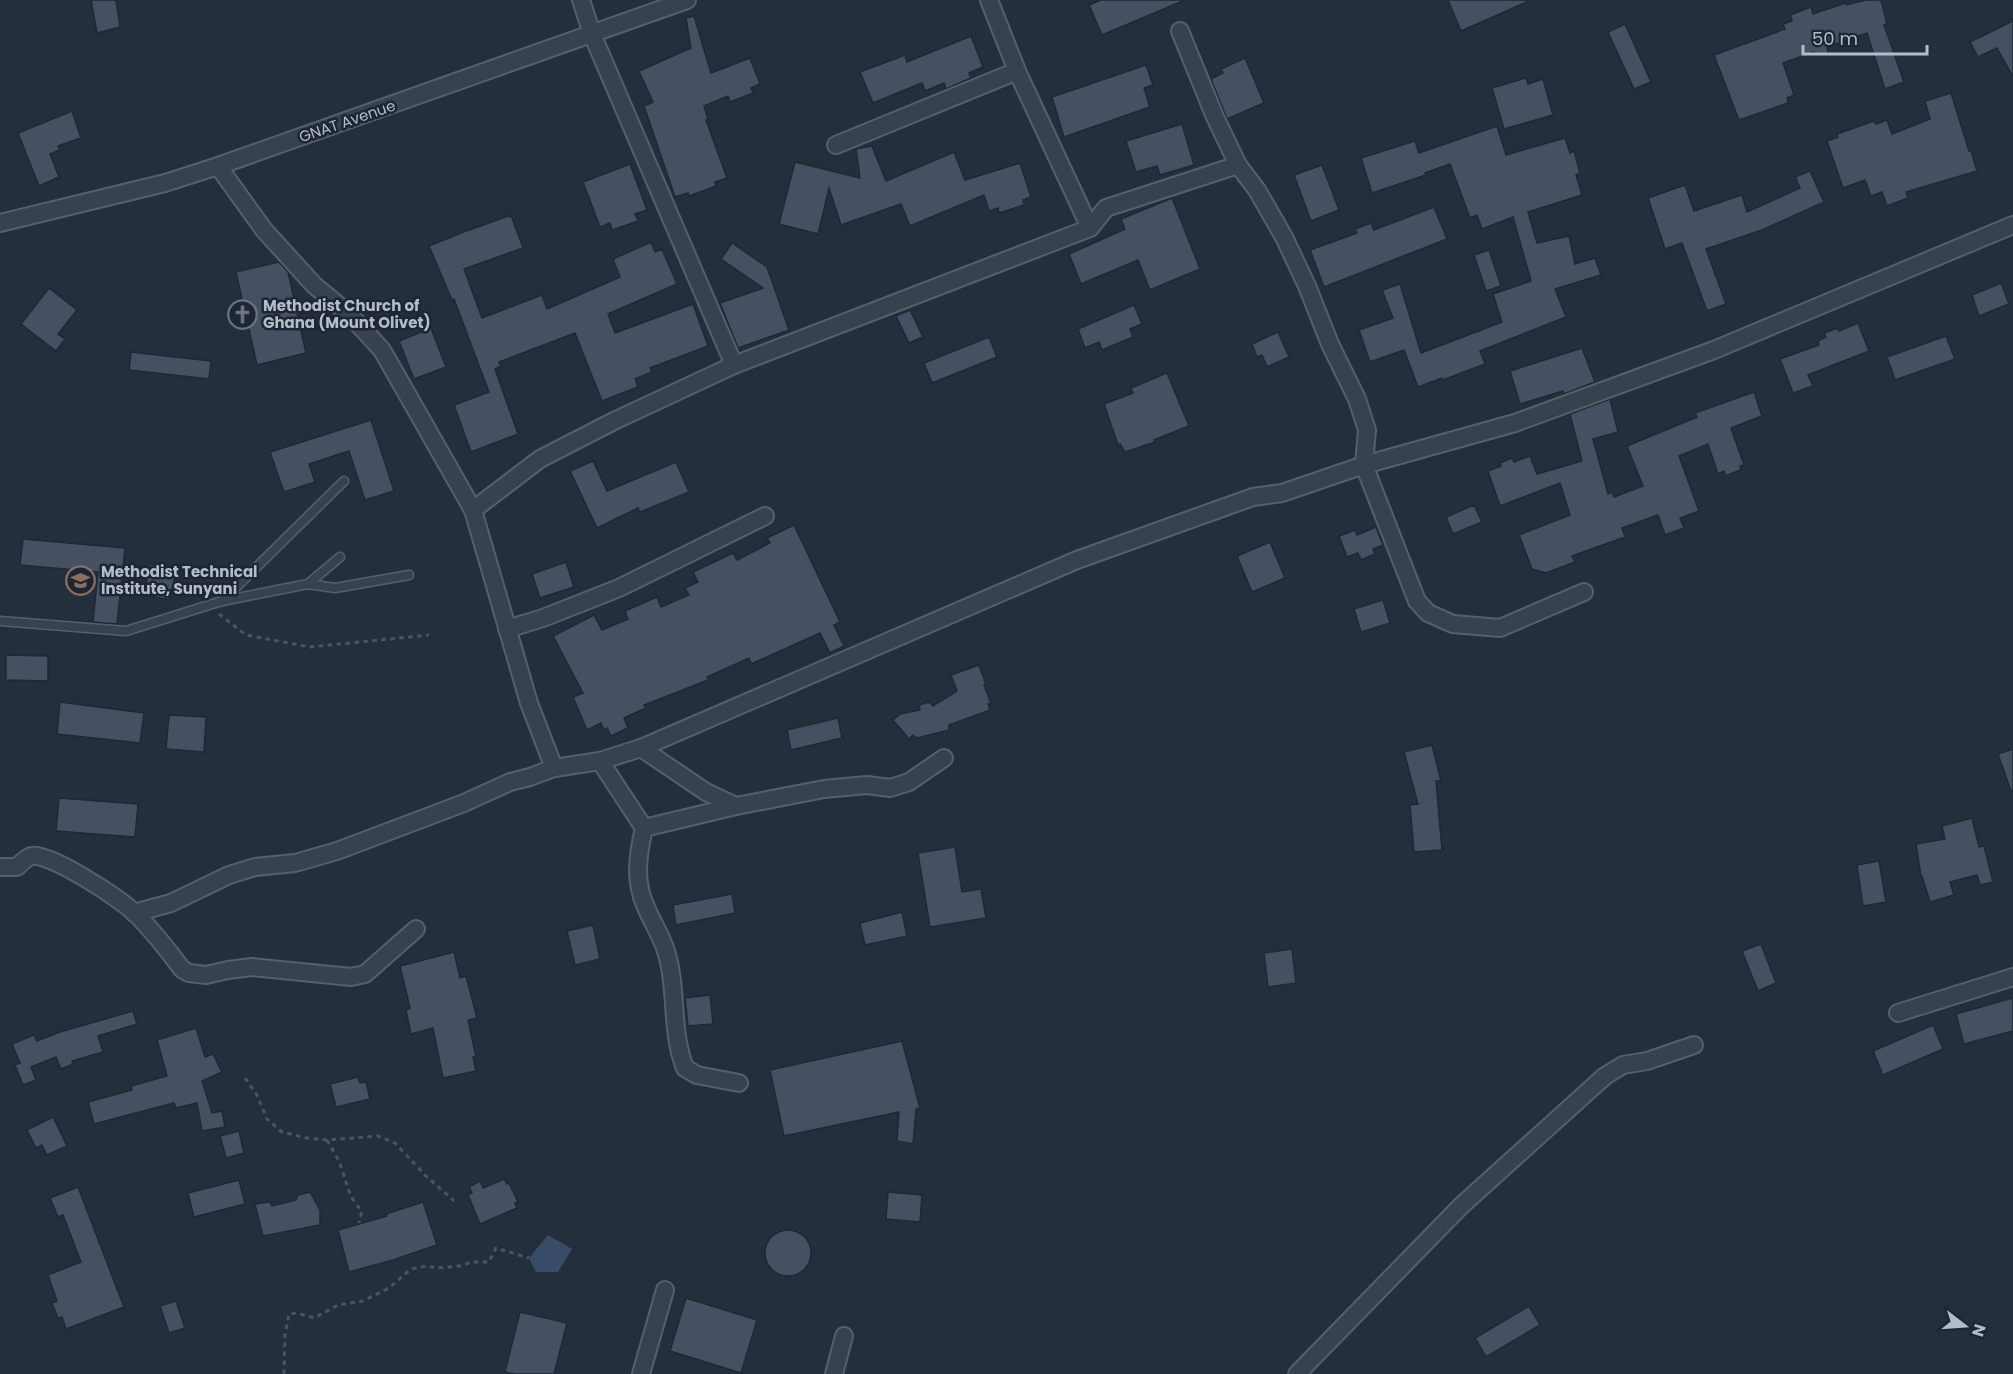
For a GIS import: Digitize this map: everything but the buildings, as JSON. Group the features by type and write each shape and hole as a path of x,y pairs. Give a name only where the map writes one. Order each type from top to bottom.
{"street":[{"path":"581,0 592,34 735,365"},
{"name":"GNAT Avenue","path":"0,223 165,183 218,166 687,0"},
{"path":"989,0 1017,71 1090,228"},
{"path":"1180,31 1215,117 1238,165 1257,190 1284,237 1330,344 1357,399 1367,430 1364,465 1417,601 1428,613 1453,624 1500,628 1584,592"},
{"path":"836,145 1017,71"},
{"path":"473,510 540,459 614,421 735,365 1090,228 1106,208 1238,165"},
{"path":"218,166 264,230 314,285 349,314 382,350 473,510 530,703 554,768"},
{"path":"134,913 171,903 229,875 255,867 295,863 337,851 464,803 510,782 554,768 600,761 641,748 1077,560 1253,497 1282,493 1364,465 1515,423 1714,350 2013,225"},
{"path":"507,628 543,618 619,588 765,516"},
{"path":"641,748 706,792 736,806"},
{"path":"644,828 736,806 824,789 867,785 890,788 909,782 944,758"},
{"path":"600,761 644,828 637,875 643,902 666,951 673,987 680,1057 685,1068 697,1075 739,1083"},
{"path":"0,867 17,867 26,858 33,856 53,861 96,886 134,913 182,969 189,973 206,975 252,967 351,977 365,974 416,929"},
{"path":"1898,1013 2013,977"},
{"path":"1298,1374 1461,1206 1605,1076 1623,1065 1694,1045"},
{"path":"641,1374 665,1290"},
{"path":"834,1374 844,1336"}],"lane":[{"path":"222,601 344,481"},
{"path":"308,584 340,557"},
{"path":"0,621 126,631 222,601 308,584 336,588 409,575"}],"path":[{"path":"208,605 246,634 310,646 429,635"},
{"path":"245,1078 257,1095 267,1119 282,1132 327,1140 378,1136 395,1143 426,1176 454,1201"},
{"path":"327,1140 341,1166 352,1201 362,1211 359,1222"},
{"path":"284,1374 285,1335 289,1314 297,1313 314,1318 338,1305 363,1301 389,1288 411,1269 489,1262 496,1248 529,1258"}],"water":[{"path":"548,1235 572,1249 558,1272 536,1272 529,1258"}],"place":[{"name":"Methodist Church of Ghana (Mount Olivet)","path":"242,314"},
{"name":"Methodist Technical Institute, Sunyani","path":"80,580"}]}
